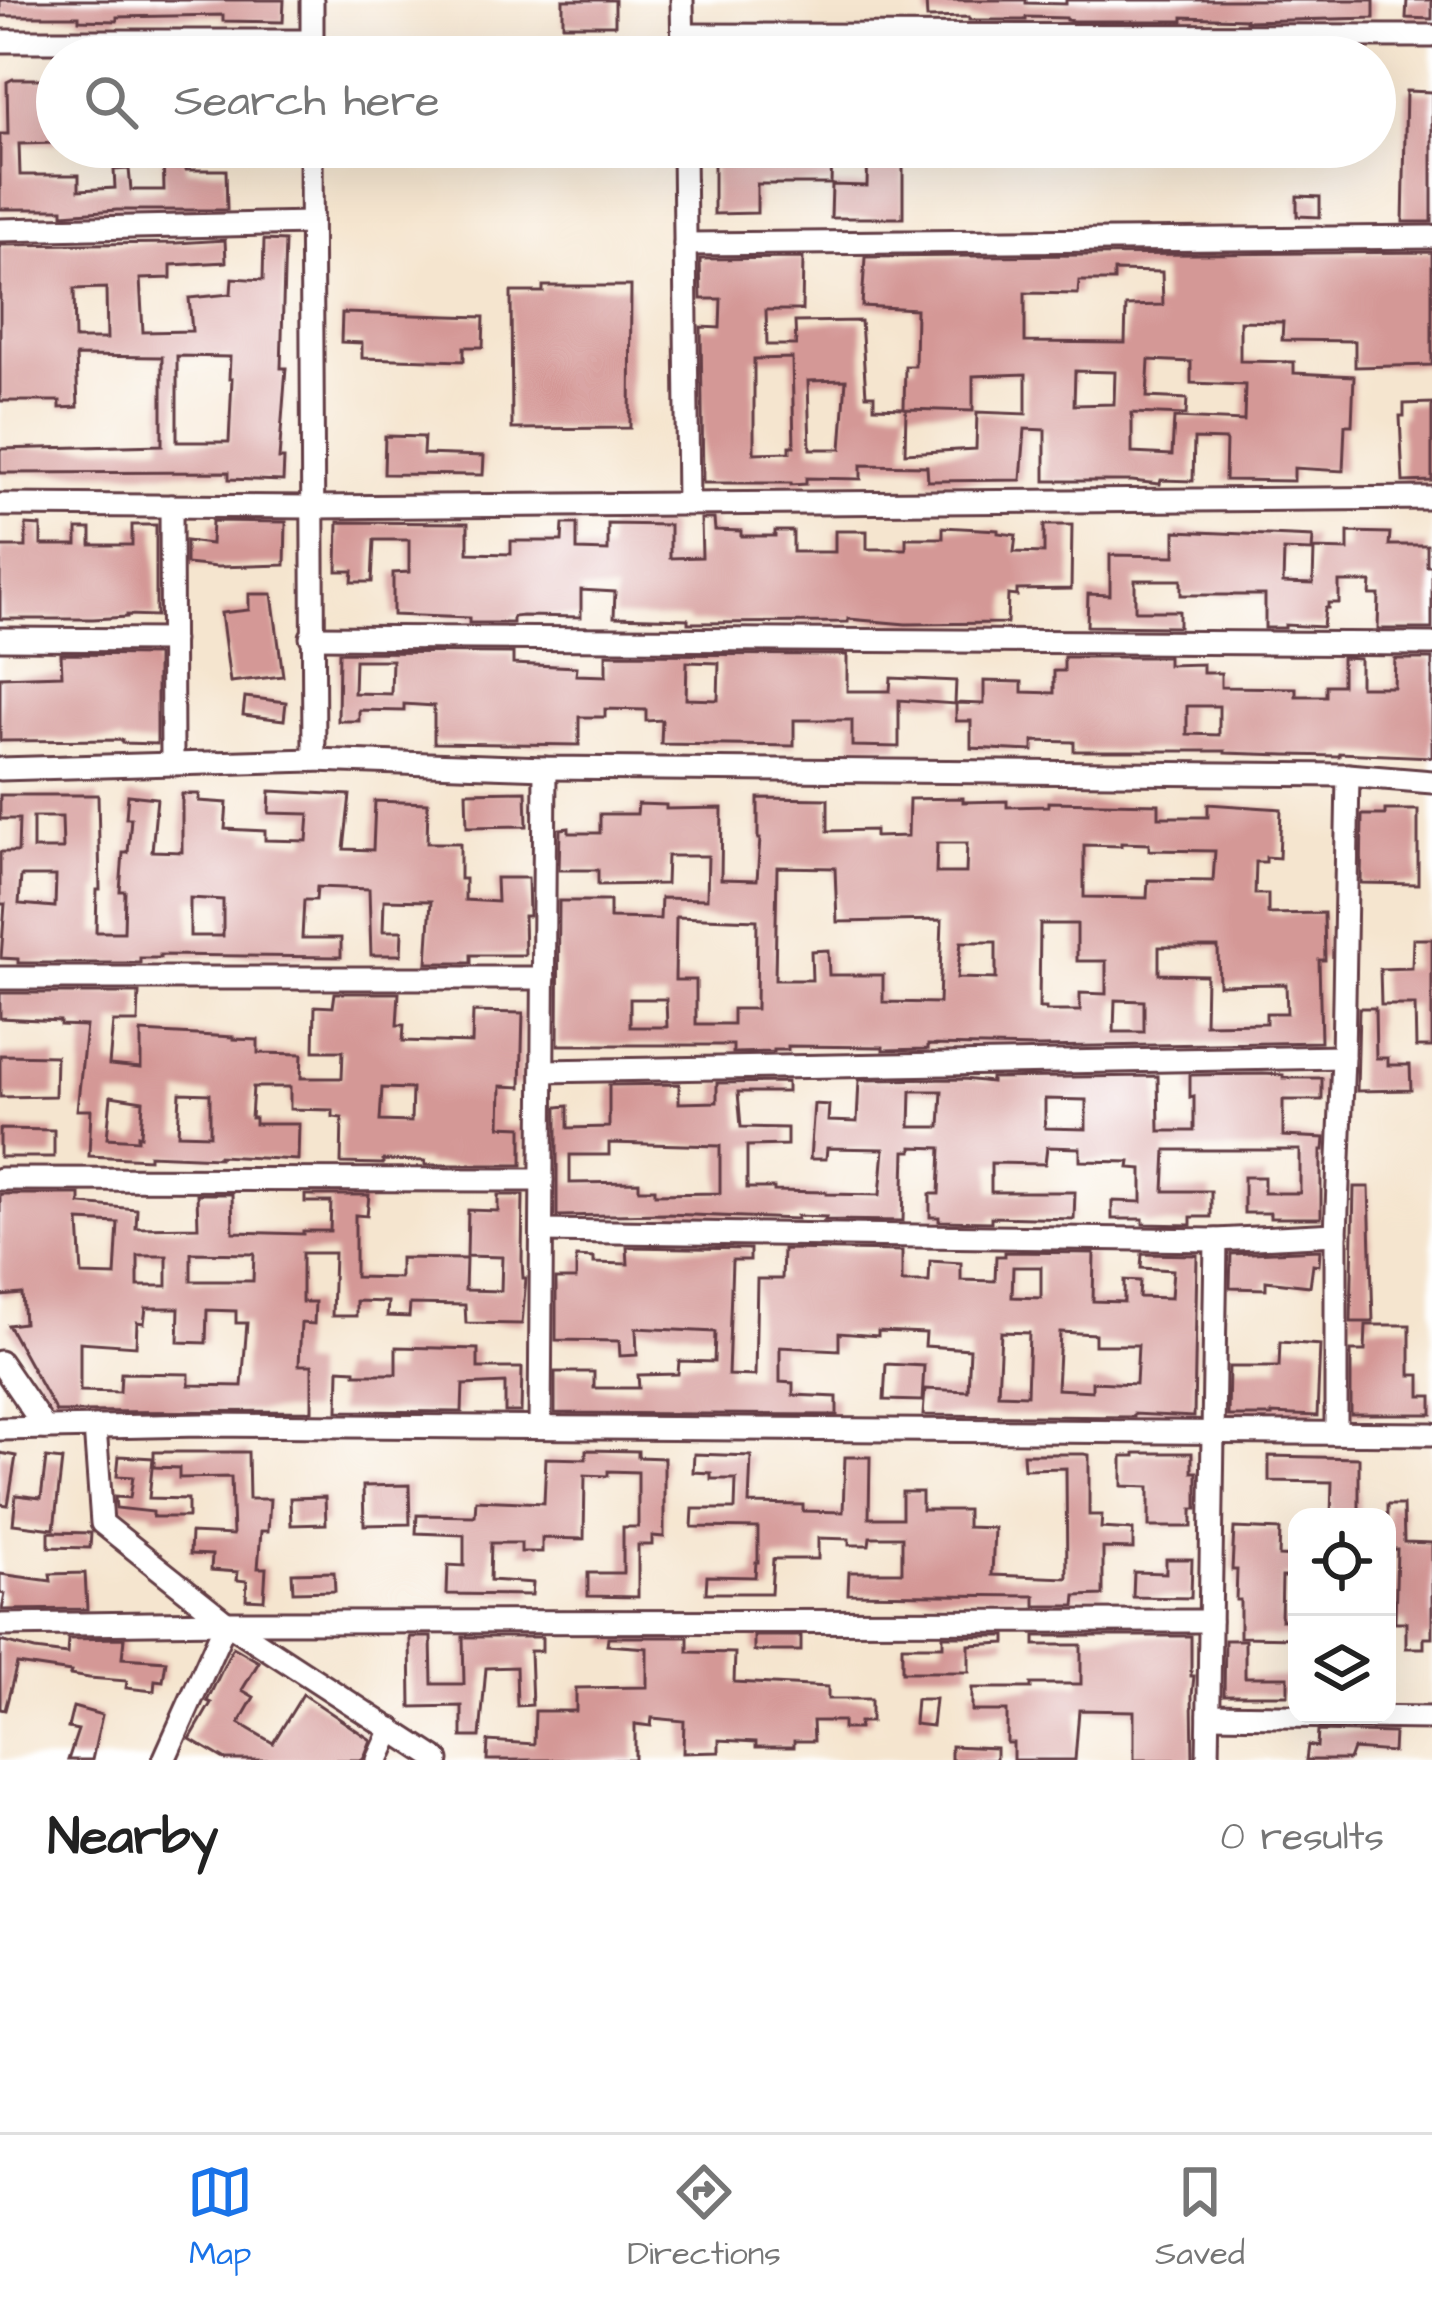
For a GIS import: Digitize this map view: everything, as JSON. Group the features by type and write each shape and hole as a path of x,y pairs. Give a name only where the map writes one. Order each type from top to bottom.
{"street":[{"path":"312,0 312,36"},
{"path":"682,0 683,36"},
{"path":"1396,36 1432,36"},
{"path":"0,41 36,42"},
{"path":"311,168 314,760"},
{"path":"684,168 688,503"},
{"path":"0,230 311,223"},
{"path":"686,244 1432,237"},
{"path":"0,505 1432,498"},
{"path":"171,506 172,762"},
{"path":"311,638 1432,644"},
{"path":"0,639 172,640"},
{"path":"0,769 314,760 545,768 1348,776 1432,782"},
{"path":"540,1427 545,768"},
{"path":"1336,1432 1336,1234 1348,776"},
{"path":"0,978 544,979"},
{"path":"543,1071 1343,1057"},
{"path":"0,1179 542,1180"},
{"path":"542,1231 1216,1240 1336,1234"},
{"path":"1208,1760 1216,1240"},
{"path":"0,1362 45,1428"},
{"path":"95,1427 102,1522 226,1622 439,1760"},
{"path":"0,1429 540,1427 1432,1434"},
{"path":"0,1625 1210,1621"},
{"path":"164,1760 226,1622"},
{"path":"1209,1715 1432,1718"},
{"path":"378,1760 392,1730"}],"building":[{"path":"0,0 284,0 283,22 223,21 223,15 117,17 117,21 0,16"},
{"path":"563,0 615,0 615,25 563,25"},
{"path":"926,0 1066,4 1066,0 1374,0 1374,18 969,20 927,18"},
{"path":"1407,0 1432,0 1432,19 1406,18"},
{"path":"36,79 36,144 19,144 20,175 79,175 79,190 115,188 114,170 129,169 131,190 164,190 163,168 226,170 227,210 63,214 63,209 0,209 0,134 8,134 7,82"},
{"path":"1406,91 1432,92 1432,222 1403,222"},
{"path":"714,168 831,168 831,184 757,184 757,213 714,214"},
{"path":"867,168 903,168 903,218 831,218 832,185 867,186"},
{"path":"1297,196 1320,197 1320,217 1297,216"},
{"path":"225,240 226,262 171,265 171,278 140,279 143,332 192,331 189,298 231,294 232,278 263,280 264,240 285,241 281,368 286,368 279,459 284,459 283,481 229,479 229,472 0,473 0,449 162,445 162,357 76,356 78,407 60,408 60,401 0,401 0,245","holes":["106,288 107,339 75,339 74,289","177,356 230,357 229,442 177,442"]},
{"path":"1432,252 1432,365 1355,367 1355,341 1282,340 1283,322 1240,321 1240,361 1294,362 1294,373 1354,376 1352,425 1345,425 1343,471 1294,468 1294,481 1225,480 1226,440 1194,439 1193,481 1045,481 1045,430 1025,429 1021,480 928,481 927,466 861,465 861,479 806,478 806,484 791,485 703,483 701,327 720,328 721,299 701,299 700,259 803,258 802,310 766,310 767,345 796,345 795,322 861,321 866,395 874,395 874,407 904,408 905,366 915,366 916,309 862,306 865,257","holes":["1114,271 1162,272 1163,305 1126,306 1125,343 1025,342 1025,293 1078,294 1079,281 1114,281","792,358 794,446 790,452 754,453 754,359","1149,360 1191,362 1191,383 1245,385 1244,421 1174,418 1172,455 1132,453 1132,413 1186,415 1187,399 1147,397","1075,371 1115,372 1114,404 1074,405","1026,374 1026,414 977,412 976,449 905,453 906,409 973,411 973,376","846,380 841,449 810,449 808,381"]},
{"path":"543,286 631,286 630,428 512,429 511,292 543,292"},
{"path":"342,313 484,317 483,347 464,347 464,361 362,358 362,343 341,342"},
{"path":"1432,403 1432,481 1403,482 1400,416 1404,416 1404,404"},
{"path":"385,436 424,437 423,454 484,456 483,475 384,474"},
{"path":"701,519 714,519 715,530 741,531 741,536 793,531 793,552 835,552 835,531 867,531 867,549 906,549 906,538 943,538 943,527 998,530 1016,535 1014,552 1044,553 1044,525 1072,525 1071,589 1017,590 1017,596 1008,595 1007,623 848,619 688,623 688,619 614,617 615,592 581,590 581,617 523,616 513,617 513,623 469,623 469,618 393,615 393,573 409,572 409,540 374,540 372,582 352,582 353,571 337,571 338,522 468,523 468,553 511,554 511,541 562,541 563,524 577,524 577,550 608,551 608,524 670,525 670,558 702,557"},
{"path":"212,521 286,522 285,565 186,564 186,541 211,544"},
{"path":"26,525 41,526 41,545 77,545 77,529 91,529 91,545 132,545 132,525 156,525 156,616 0,619 0,547 26,547"},
{"path":"1175,531 1313,537 1312,551 1284,550 1283,583 1313,584 1314,549 1348,550 1348,532 1390,533 1389,545 1427,545 1427,566 1432,566 1432,629 1378,629 1379,595 1370,595 1371,582 1339,582 1339,603 1328,603 1323,627 1265,628 1265,595 1181,595 1181,580 1135,580 1135,611 1179,611 1179,627 1087,626 1088,594 1110,595 1110,555 1175,556"},
{"path":"249,594 272,594 283,676 230,682 221,613 249,610"},
{"path":"339,652 513,653 513,664 577,667 576,675 606,676 606,654 847,655 847,691 890,691 891,678 956,681 955,704 899,700 899,747 852,746 852,720 794,720 794,746 661,744 662,720 646,721 646,710 605,709 605,717 579,717 579,745 434,743 434,706 359,710 359,721 338,721","holes":["355,660 392,660 391,694 354,693","687,662 719,663 718,700 686,699"]},
{"path":"61,654 157,655 157,744 0,741 0,677 62,675"},
{"path":"1064,657 1168,657 1168,665 1203,664 1203,673 1221,673 1221,687 1296,688 1296,696 1326,696 1326,685 1342,685 1342,658 1360,659 1360,687 1394,687 1395,659 1432,659 1432,757 1074,751 1074,742 1033,741 1033,751 971,748 971,721 956,721 956,703 984,704 984,681 1022,682 1022,692 1054,693 1054,671 1064,671","holes":["1187,706 1219,706 1219,735 1187,734"]},
{"path":"245,697 286,702 284,720 243,715"},
{"path":"270,791 350,795 344,849 373,850 375,801 428,803 427,843 460,843 465,900 497,902 496,878 528,878 525,955 471,955 471,963 427,963 431,901 384,900 383,931 402,931 401,955 371,955 369,889 317,887 316,900 304,900 302,938 341,938 341,957 160,955 140,958 140,963 18,963 18,959 1,958 5,904 0,904 0,852 18,852 19,819 0,819 0,795 98,795 96,932 124,932 125,891 120,891 131,818 126,818 128,795 157,798 152,851 182,852 182,794 227,803 225,829 265,831 265,840 307,841 309,814 269,813","holes":["33,817 62,817 63,849 33,849","21,876 56,876 55,907 19,904","190,898 223,900 223,936 190,936"]},
{"path":"526,791 527,826 467,827 466,792"},
{"path":"758,798 828,799 828,831 875,830 875,837 908,836 909,799 1007,801 1007,807 1048,806 1048,802 1159,804 1159,817 1208,817 1208,804 1281,809 1279,858 1256,862 1255,894 1268,894 1268,914 1324,913 1325,960 1319,960 1321,1042 928,1045 928,1049 883,1050 788,1046 788,1050 774,1052 733,1053 733,1045 558,1045 559,901 610,901 610,918 660,919 661,898 707,899 708,856 667,856 666,884 598,885 598,870 559,870 560,829 600,833 600,814 637,814 638,804 666,805 666,809 722,808 721,879 757,880","holes":["937,843 967,843 966,873 936,873","1149,844 1149,850 1215,851 1213,881 1148,880 1147,898 1084,897 1084,845","777,867 835,868 837,922 942,920 939,1003 883,1002 883,975 829,975 828,950 811,951 812,980 775,980","676,917 757,920 756,1009 733,1009 733,1024 696,1024 696,980 675,980","1040,924 1077,924 1077,961 1106,961 1106,994 1080,993 1080,1011 1039,1008","961,942 996,942 996,979 957,978","1159,947 1218,947 1219,985 1286,984 1287,1013 1266,1013 1266,1023 1205,1024 1206,975 1159,974","630,999 666,999 667,1027 630,1027","1115,1000 1144,1001 1144,1032 1114,1032"]},
{"path":"1385,810 1418,810 1418,884 1361,883 1362,815 1385,815"},
{"path":"1413,939 1432,939 1432,1047 1416,1047 1415,1005 1381,1005 1380,969 1412,968"},
{"path":"0,993 139,993 138,1022 113,1022 109,1065 141,1068 141,1032 233,1037 258,1040 258,1053 302,1054 301,1078 342,1078 343,1051 314,1051 315,1006 333,1007 335,993 399,993 397,1025 404,1025 403,1041 472,1043 473,1012 523,1013 521,1087 501,1086 500,1126 522,1127 522,1165 341,1163 342,1118 333,1117 333,1110 290,1109 290,1087 253,1087 251,1118 255,1124 299,1124 298,1160 89,1156 91,1110 77,1110 86,1026 0,1018","holes":["382,1088 412,1089 411,1122 380,1121","180,1093 210,1094 210,1135 178,1134","111,1096 143,1101 138,1140 107,1138"]},
{"path":"1359,1008 1375,1008 1376,1058 1388,1058 1388,1065 1410,1065 1411,1090 1357,1091"},
{"path":"0,1055 56,1056 55,1096 0,1097"},
{"path":"1190,1075 1322,1078 1322,1100 1283,1100 1283,1136 1325,1138 1321,1218 1244,1213 1244,1177 1264,1177 1264,1193 1300,1193 1300,1150 1166,1150 1164,1191 1211,1191 1211,1217 1191,1217 1191,1225 1112,1219 1112,1201 1142,1202 1142,1169 1129,1168 1130,1162 1080,1161 1080,1148 1047,1147 1045,1164 991,1163 991,1192 1075,1192 1074,1219 991,1217 991,1222 930,1217 930,1194 939,1194 941,1148 912,1147 905,1151 903,1221 557,1216 557,1107 568,1106 568,1128 609,1127 609,1085 679,1084 679,1103 717,1102 717,1083 787,1082 787,1092 738,1092 741,1127 787,1128 787,1145 747,1146 747,1188 880,1195 884,1149 827,1148 826,1159 810,1159 814,1104 829,1105 828,1121 857,1122 859,1080 991,1082 991,1078 1158,1076 1159,1131 1194,1131","holes":["911,1091 942,1091 940,1127 910,1127","1045,1099 1086,1100 1086,1129 1045,1128","609,1143 720,1146 720,1193 655,1194 655,1189 639,1189 639,1182 570,1183 570,1155 609,1155"]},
{"path":"0,1129 54,1130 54,1157 0,1157"},
{"path":"1354,1187 1369,1187 1373,1322 1351,1322"},
{"path":"0,1194 80,1194 80,1204 137,1209 136,1228 198,1227 197,1194 232,1194 233,1232 303,1234 330,1231 331,1202 305,1202 305,1195 369,1195 367,1216 355,1215 355,1277 400,1278 400,1258 466,1259 465,1290 501,1291 502,1257 467,1256 468,1210 498,1211 498,1195 523,1195 526,1278 522,1324 466,1323 465,1305 410,1304 409,1317 387,1316 388,1302 356,1301 356,1316 332,1316 334,1253 302,1253 302,1302 315,1302 314,1324 301,1323 299,1365 312,1365 312,1411 56,1412 8,1325 24,1323 22,1294 0,1296","holes":["79,1221 118,1223 115,1276 82,1275","191,1253 254,1254 253,1281 191,1281","138,1256 167,1256 167,1286 138,1286","146,1308 179,1308 178,1342 206,1343 207,1310 236,1311 236,1323 247,1323 242,1386 189,1385 189,1374 121,1373 120,1392 80,1391 80,1342 136,1346 137,1322 144,1323"]},
{"path":"627,1247 750,1249 750,1260 732,1260 728,1375 755,1376 757,1279 782,1279 783,1249 902,1251 902,1282 929,1282 930,1261 961,1263 961,1280 995,1281 996,1256 1005,1256 1005,1252 1094,1253 1093,1301 1124,1302 1124,1280 1140,1281 1139,1297 1171,1298 1173,1270 1141,1268 1142,1254 1197,1255 1194,1417 923,1415 925,1389 968,1391 970,1349 925,1346 926,1333 878,1331 878,1336 839,1333 839,1350 780,1347 780,1382 793,1383 793,1395 837,1397 837,1415 555,1413 555,1372 594,1372 594,1388 639,1388 638,1375 678,1374 679,1361 714,1362 715,1332 636,1328 637,1355 620,1356 619,1341 556,1340 556,1279 576,1279 576,1257 628,1264","holes":["1013,1267 1041,1267 1041,1298 1012,1297","1001,1332 1029,1333 1027,1395 998,1394","1060,1332 1095,1334 1095,1345 1138,1345 1136,1384 1092,1382 1092,1391 1057,1389"]},
{"path":"1320,1250 1310,1286 1266,1281 1266,1289 1230,1288 1231,1254"},
{"path":"1366,1325 1410,1325 1410,1375 1420,1375 1420,1396 1432,1396 1432,1414 1351,1414 1351,1351 1365,1351"},
{"path":"1280,1342 1320,1345 1317,1416 1228,1416 1229,1367 1279,1367"},
{"path":"396,1347 478,1349 478,1368 522,1368 521,1412 505,1412 505,1383 463,1385 462,1412 338,1411 339,1369 396,1374"},
{"path":"886,1364 924,1366 922,1401 884,1400"},
{"path":"586,1450 638,1451 638,1457 664,1458 664,1537 652,1536 652,1545 638,1545 638,1597 588,1596 588,1573 623,1573 623,1527 638,1527 638,1472 608,1471 608,1476 585,1475 584,1539 542,1538 542,1552 521,1552 521,1543 491,1543 490,1580 533,1583 532,1595 447,1594 448,1565 464,1566 464,1535 416,1533 417,1515 475,1516 476,1500 544,1503 546,1458 586,1459"},
{"path":"154,1452 248,1452 249,1499 270,1499 258,1568 266,1568 264,1600 246,1599 247,1581 237,1580 238,1572 211,1570 212,1555 190,1554 191,1533 233,1535 231,1477 179,1478 179,1468 154,1467"},
{"path":"0,1453 16,1456 8,1505 0,1504"},
{"path":"1192,1453 1197,1509 1192,1509 1192,1527 1149,1527 1149,1487 1122,1486 1122,1456"},
{"path":"694,1454 751,1456 749,1504 843,1512 845,1457 870,1457 869,1518 902,1518 902,1492 922,1492 922,1510 967,1510 967,1527 994,1528 992,1575 1067,1578 1066,1468 1024,1469 1023,1454 1089,1455 1089,1515 1102,1515 1101,1528 1133,1530 1133,1549 1103,1548 1103,1595 1076,1596 1075,1606 1035,1606 1035,1596 848,1594 849,1572 902,1572 902,1537 870,1537 869,1545 818,1538 818,1559 773,1559 771,1593 706,1593 707,1576 755,1577 758,1528 692,1527 693,1509 735,1509 736,1479 711,1479 711,1473 693,1472"},
{"path":"119,1456 153,1458 149,1498 188,1499 188,1517 153,1517 153,1512 116,1508 115,1497 130,1498 133,1477 117,1476"},
{"path":"1269,1456 1359,1458 1359,1508 1331,1508 1332,1482 1269,1481"},
{"path":"46,1458 62,1460 54,1529 13,1524 16,1495 41,1498"},
{"path":"409,1485 410,1524 364,1525 363,1486"},
{"path":"325,1497 326,1524 291,1525 290,1498"},
{"path":"1403,1505 1404,1542 1432,1543 1432,1638 1424,1638 1424,1648 1406,1648 1406,1622 1396,1622 1396,1508 1387,1508"},
{"path":"1234,1528 1280,1530 1279,1556 1288,1556 1288,1577 1282,1577 1281,1620 1288,1620 1288,1638 1240,1637 1237,1570 1232,1570"},
{"path":"49,1532 91,1533 90,1548 49,1547"},
{"path":"1166,1559 1192,1559 1191,1598 1133,1597 1134,1572 1166,1573"},
{"path":"334,1572 335,1591 293,1592 292,1573"},
{"path":"85,1573 87,1609 2,1610 5,1594 0,1593 0,1574 51,1581 50,1574"},
{"path":"754,1636 801,1636 801,1651 754,1651"},
{"path":"943,1636 1006,1636 1006,1643 969,1645 969,1672 902,1672 902,1646 943,1646"},
{"path":"1035,1636 1191,1636 1193,1760 1134,1760 1134,1711 1079,1710 1075,1760 1013,1760 1013,1743 1007,1743 1007,1711 972,1711 972,1688 1081,1684 1081,1645 1035,1645"},
{"path":"410,1637 431,1637 432,1684 464,1684 463,1637 542,1637 542,1651 530,1651 532,1705 517,1706 516,1667 486,1668 480,1737 462,1737 462,1706 411,1707"},
{"path":"608,1637 688,1637 688,1652 735,1653 734,1682 828,1687 828,1699 871,1699 871,1722 859,1722 859,1729 843,1729 843,1721 813,1721 814,1741 794,1741 794,1747 719,1740 719,1752 683,1753 684,1721 652,1718 651,1726 635,1724 635,1760 487,1760 488,1741 534,1744 535,1711 576,1711 576,1688 647,1687 647,1648 607,1645"},
{"path":"124,1638 122,1658 166,1661 163,1681 155,1680 154,1691 126,1688 127,1681 17,1664 5,1710 0,1709 0,1641 67,1654 68,1639"},
{"path":"1225,1640 1245,1640 1245,1677 1288,1677 1288,1695 1224,1695"},
{"path":"233,1647 259,1662 242,1690 254,1697 239,1723 273,1743 303,1694 371,1740 363,1760 226,1760 190,1739 211,1703 207,1701"},
{"path":"916,1699 935,1699 932,1726 914,1724"},
{"path":"73,1707 102,1715 92,1760 68,1760 78,1730 68,1728"},
{"path":"1318,1731 1394,1733 1393,1752 1353,1749 1349,1760 1306,1760 1308,1745 1317,1747"},
{"path":"951,1746 996,1748 996,1760 951,1760"}]}
